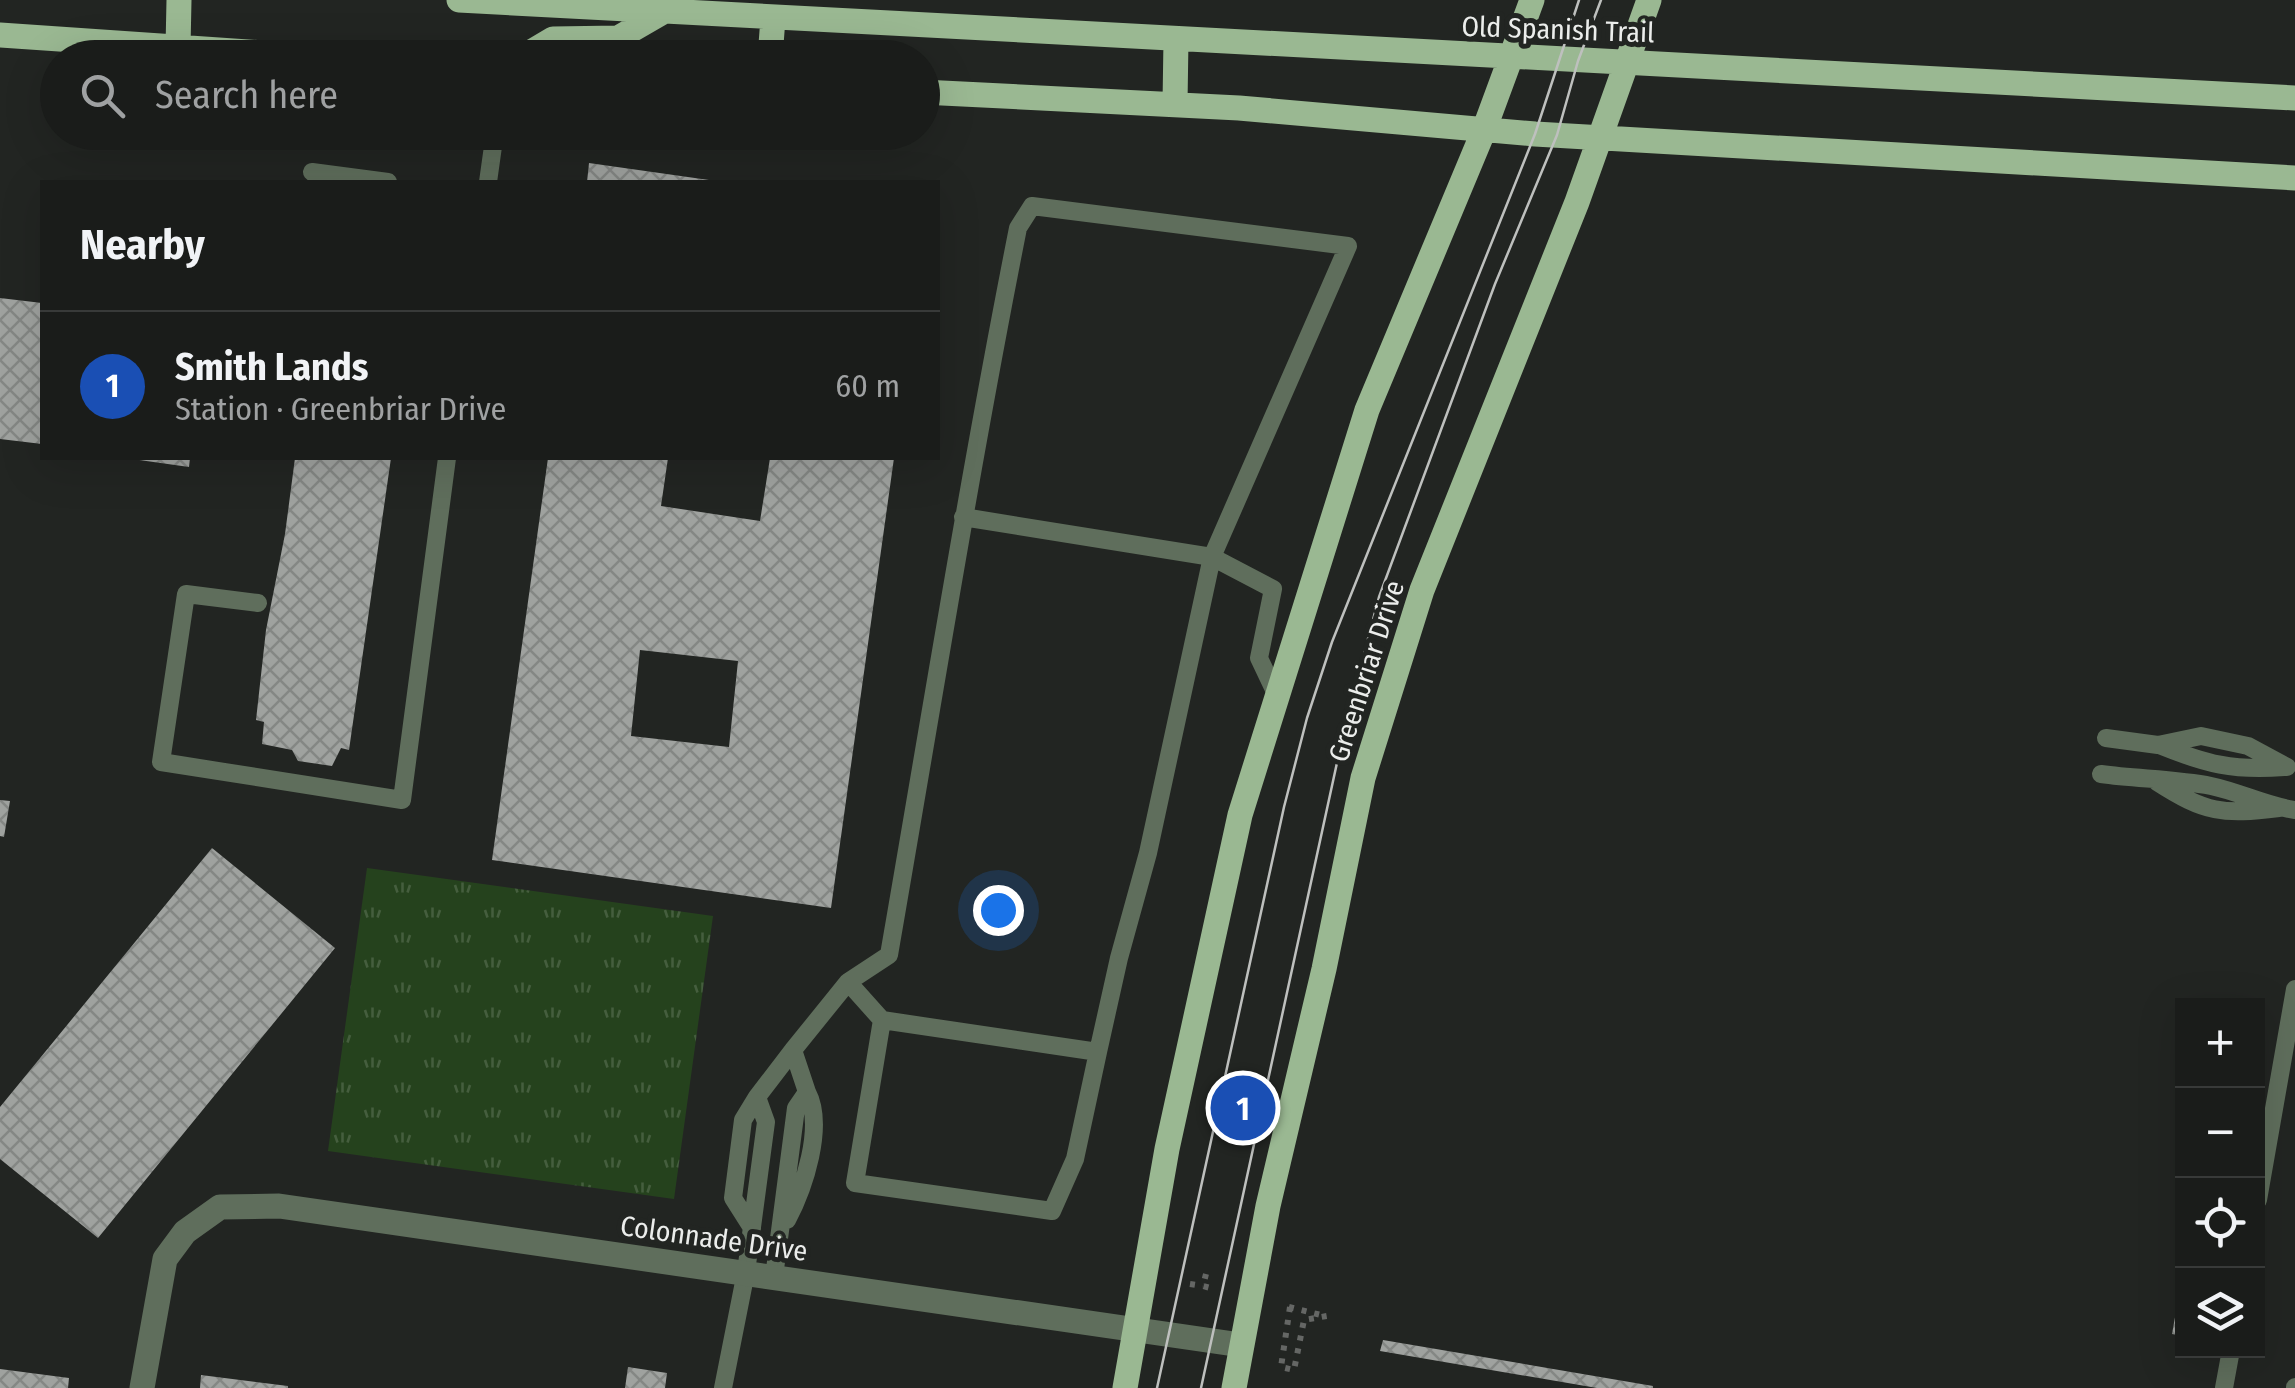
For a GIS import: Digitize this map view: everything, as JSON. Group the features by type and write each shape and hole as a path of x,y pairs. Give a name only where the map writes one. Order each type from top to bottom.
{"main road":[{"path":"178,40 179,0"},
{"name":"Old Spanish Trail","path":"459,0 664,6 773,18 2295,98"},
{"path":"1125,1388 1167,1149 1240,815 1367,410 1484,130 1532,0"},
{"name":"Greenbriar Drive","path":"1234,1388 1268,1206 1324,969 1363,778 1422,590 1650,0"},
{"path":"550,40 618,38 664,6"},
{"path":"771,40 773,18"},
{"path":"0,36 59,40"},
{"path":"1176,38 1176,104"},
{"path":"940,93 1176,104 1484,130 2295,178"}],"street":[{"name":"Colonnade Drive","path":"142,1388 165,1260 184,1232 220,1207 279,1206 1241,1345"}],"lane":[{"path":"488,180 492,150"},
{"path":"312,172 373,180"},
{"path":"723,1388 746,1272 766,1122 758,1097 848,982 888,956 963,517 1018,228 1032,206 1348,246 1212,557 1148,853 1119,958 1075,1159 1052,1211 855,1183 882,1020"},
{"path":"258,603 186,594 161,762 402,800 447,460"},
{"path":"963,517 1212,557 1273,588 1259,658 1277,696"},
{"path":"2106,738 2158,745 2201,736 2248,746 2291,768"},
{"path":"2101,774 2157,782 2191,804 2237,813 2288,809"},
{"path":"848,982 882,1020 1098,1052"},
{"path":"2262,1178 2295,989"},
{"path":"774,1277 796,1108 807,1092 793,1050"},
{"path":"2224,1388 2229,1358"}],"path":[{"path":"1203,1286 1206,1274"},
{"path":"1190,1284 1214,1290"},
{"path":"1278,1305 1327,1316 1304,1320 1294,1370 1281,1367 1290,1308"}],"green space":[{"path":"367,868 713,916 674,1199 328,1151"}],"building":[{"path":"589,163 709,180 587,180"},
{"path":"0,298 40,303 40,444 0,439"},
{"path":"139,460 190,460 189,467"},
{"path":"295,460 391,460 349,750 341,748 332,766 298,761 292,750 262,744 264,722 256,720 266,630"},
{"path":"548,460 668,460 661,506 760,521 770,460 894,460 831,908 492,860","holes":["640,650 738,661 729,747 631,736"]},
{"path":"0,800 10,801 4,837 0,836"},
{"path":"212,848 335,948 98,1238 0,1159 0,1107"},
{"path":"1383,1340 1653,1388 1597,1388 1380,1351"},
{"path":"628,1367 667,1373 665,1388 625,1388"},
{"path":"0,1369 69,1378 68,1388 0,1388"},
{"path":"201,1375 288,1386 288,1388 200,1388"}],"tram line":[{"path":"1157,1388 1284,807 1307,718 1332,642 1535,134 1579,0"},
{"path":"1201,1388 1345,726 1379,597 1495,284 1557,135 1601,0"}],"place":[{"name":"Smith Lands","path":"1243,1108"}]}
